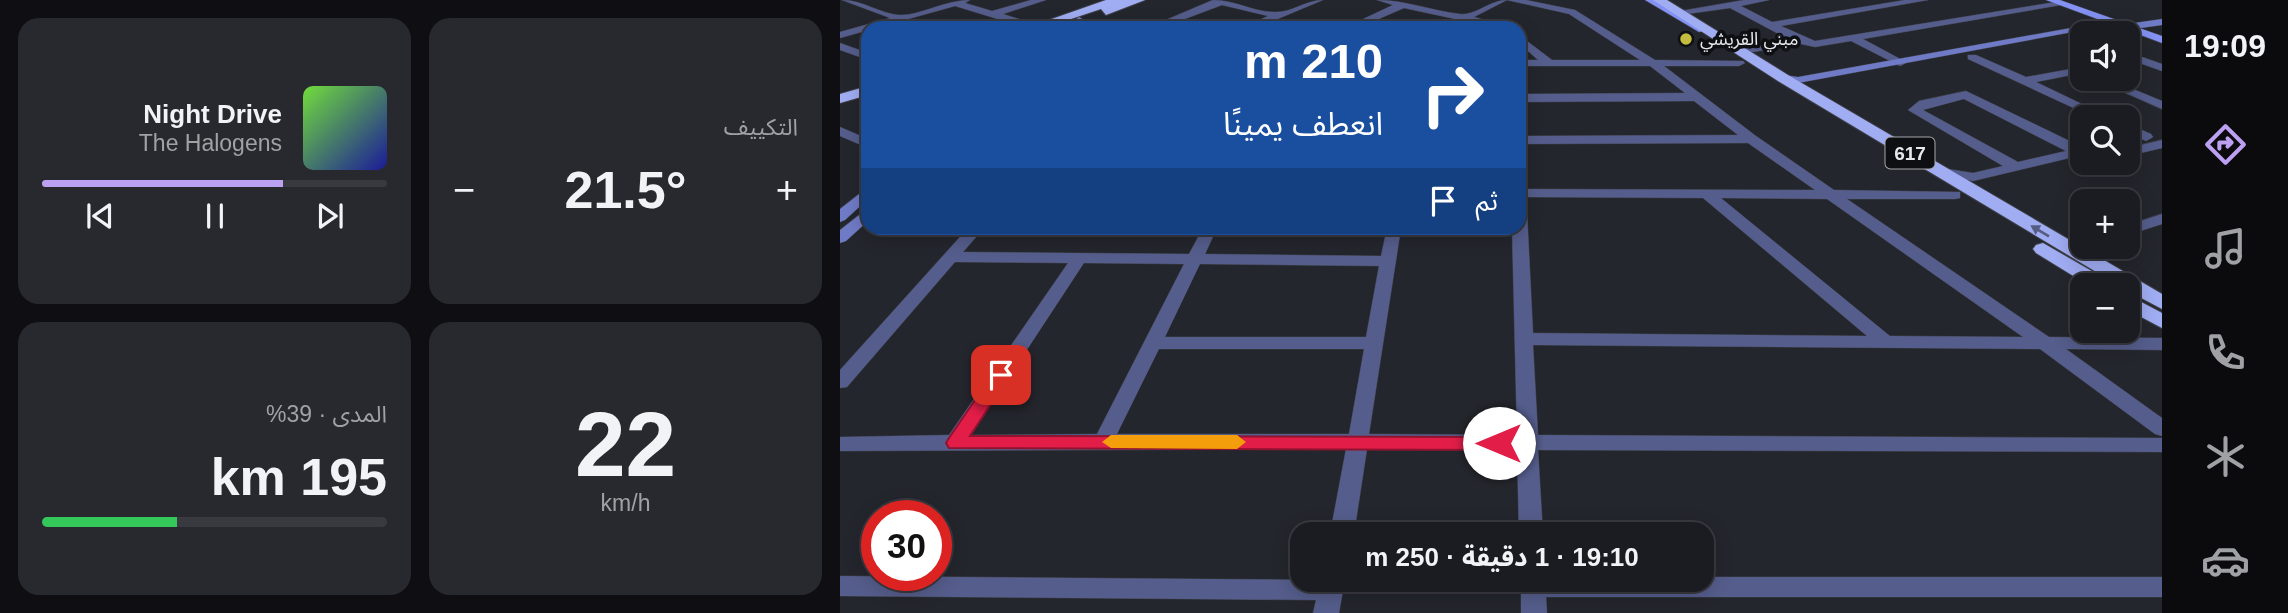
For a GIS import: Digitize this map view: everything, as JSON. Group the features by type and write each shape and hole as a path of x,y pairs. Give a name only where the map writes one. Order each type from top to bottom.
{"highway":[{"path":"1054,21 1118,0"},
{"path":"1082,21 1139,0"},
{"name":"617","path":"1639,0 1740,57 2082,273"},
{"name":"617","path":"1659,0 1713,35 1740,57 1783,78 1985,198 2070,243"},
{"path":"840,91 861,84"},
{"path":"840,99 861,92"},
{"name":"617","path":"2096,259 2162,303"},
{"path":"2140,308 2162,322"}],"main road":[{"path":"1650,0 1713,35"},
{"path":"2062,3 2117,21"},
{"path":"2140,30 2162,35"},
{"path":"2140,30 2162,40"}],"street":[{"path":"852,2 870,0"},
{"path":"993,15 1041,0"},
{"path":"1265,21 1318,0"},
{"path":"1382,0 1478,21"},
{"path":"1459,21 1502,0"},
{"path":"1512,0 1572,12 1653,63 1751,139 2046,344 2162,429"},
{"path":"1680,12 1764,0"},
{"path":"1770,25 1923,0"},
{"path":"889,21 960,1 1011,21"},
{"path":"1169,21 1219,1 1278,16"},
{"path":"852,2 900,18"},
{"path":"1732,5 1801,41 1815,44 2062,3 2114,21"},
{"path":"1365,21 1402,5"},
{"path":"2112,19 2133,20 2162,15"},
{"path":"2140,28 2162,22"},
{"path":"840,35 861,29"},
{"path":"1809,93 1809,87 1834,78 1900,63 2070,35"},
{"path":"1852,38 1900,63"},
{"path":"1783,78 1834,78 1972,57 2070,38"},
{"path":"1526,63 1653,63 1740,57 1801,41"},
{"path":"1526,43 1549,63"},
{"path":"840,46 861,54"},
{"path":"1972,57 2077,105"},
{"path":"840,59 861,67"},
{"path":"2140,61 2162,68"},
{"path":"2024,81 2070,73"},
{"path":"2137,94 2162,88"},
{"path":"2129,91 2162,105"},
{"path":"2016,167 1914,110 1923,104 1966,95 2070,149"},
{"path":"1526,98 1698,97"},
{"path":"2140,138 2162,133"},
{"path":"2140,134 2146,137"},
{"path":"843,135 861,141"},
{"path":"1526,140 1751,139"},
{"path":"2140,149 2162,144"},
{"path":"1942,172 1973,177 2070,157"},
{"path":"1985,198 1981,190 1986,185 2070,158"},
{"path":"1526,193 1955,195"},
{"path":"1707,194 1887,342"},
{"path":"840,216 861,197"},
{"path":"840,238 861,219"},
{"path":"2140,226 2162,219"},
{"path":"840,382 970,235"},
{"path":"1103,442 1207,235"},
{"path":"1344,522 1392,235"},
{"path":"1520,235 1530,522"},
{"path":"950,257 1077,261 1386,261"},
{"path":"955,443 1077,261"},
{"path":"1524,339 2162,344"},
{"path":"1153,342 1374,343"},
{"path":"840,444 2162,444"},
{"path":"1714,584 2162,587"},
{"path":"840,586 1330,594"},
{"path":"1533,592 1534,613"}],"slow traffic":[{"path":"1111,442 1237,442"}],"place":[{"name":"مبني القريشي","path":"1686,39"}],"route":[{"path":"1001,375 955,443 1499,443"}]}
